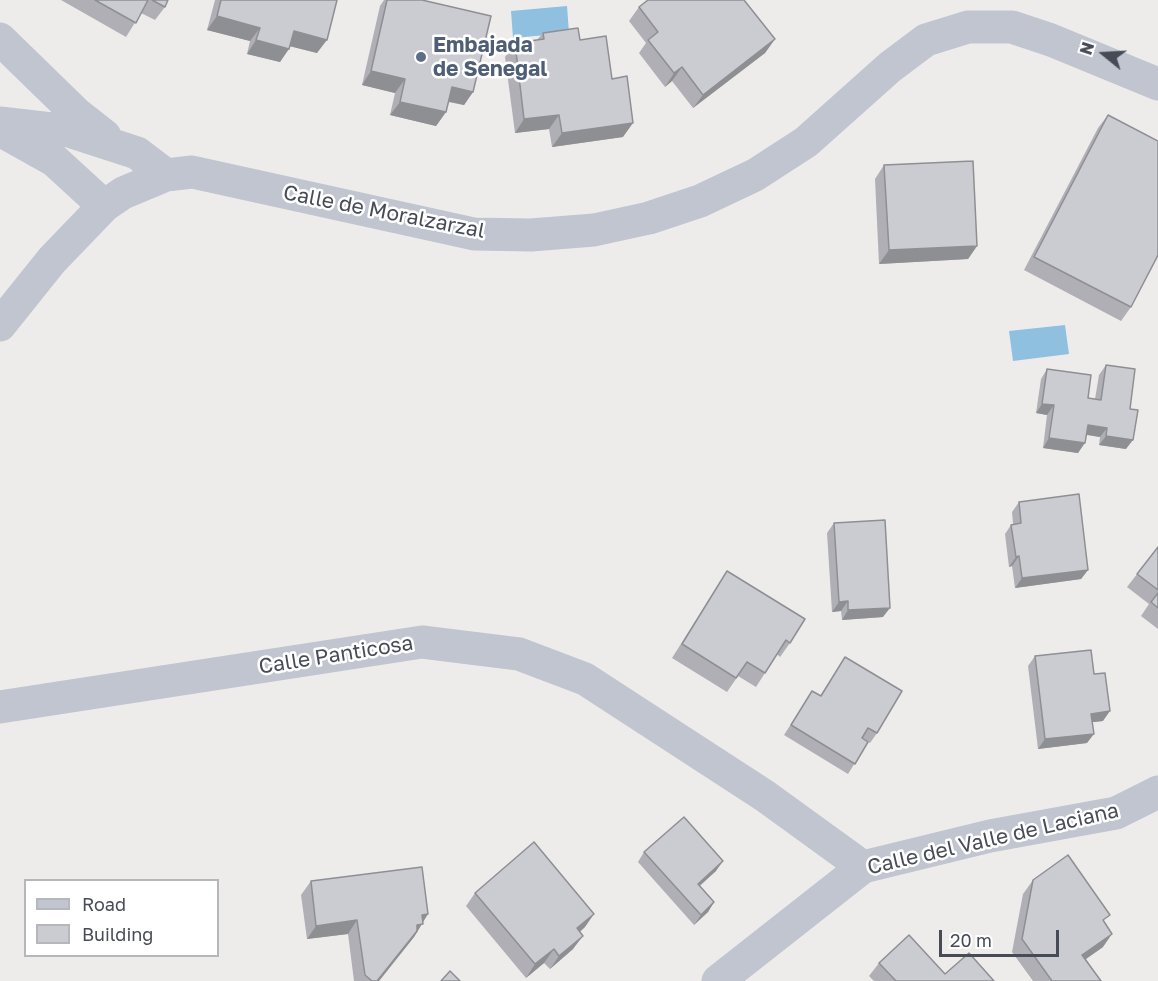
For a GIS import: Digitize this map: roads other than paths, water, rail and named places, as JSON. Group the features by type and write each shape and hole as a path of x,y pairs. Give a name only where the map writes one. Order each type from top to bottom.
{"street":[{"name":"Calle de Moralzarzal","path":"0,325 52,260 104,206 123,194 166,175 192,172 474,234 531,235 594,230 669,212 700,201 755,175 806,142 890,67 926,40 968,27 1012,27 1051,40 1158,84"},
{"path":"0,39 77,114 118,147"},
{"path":"0,123 69,131 137,153 166,175"},
{"path":"0,130 55,161 104,206"},
{"name":"Calle Panticosa","path":"0,707 422,642 519,654 585,679 765,796 863,867"},
{"name":"Calle del Valle de Laciana","path":"718,981 863,867 990,836 1116,813 1158,792"}],"water":[{"path":"567,6 569,33 513,38 511,11"},
{"path":"1065,325 1069,354 1013,361 1009,331"}],"place":[{"name":"Embajada de Senegal","path":"421,57"}]}
